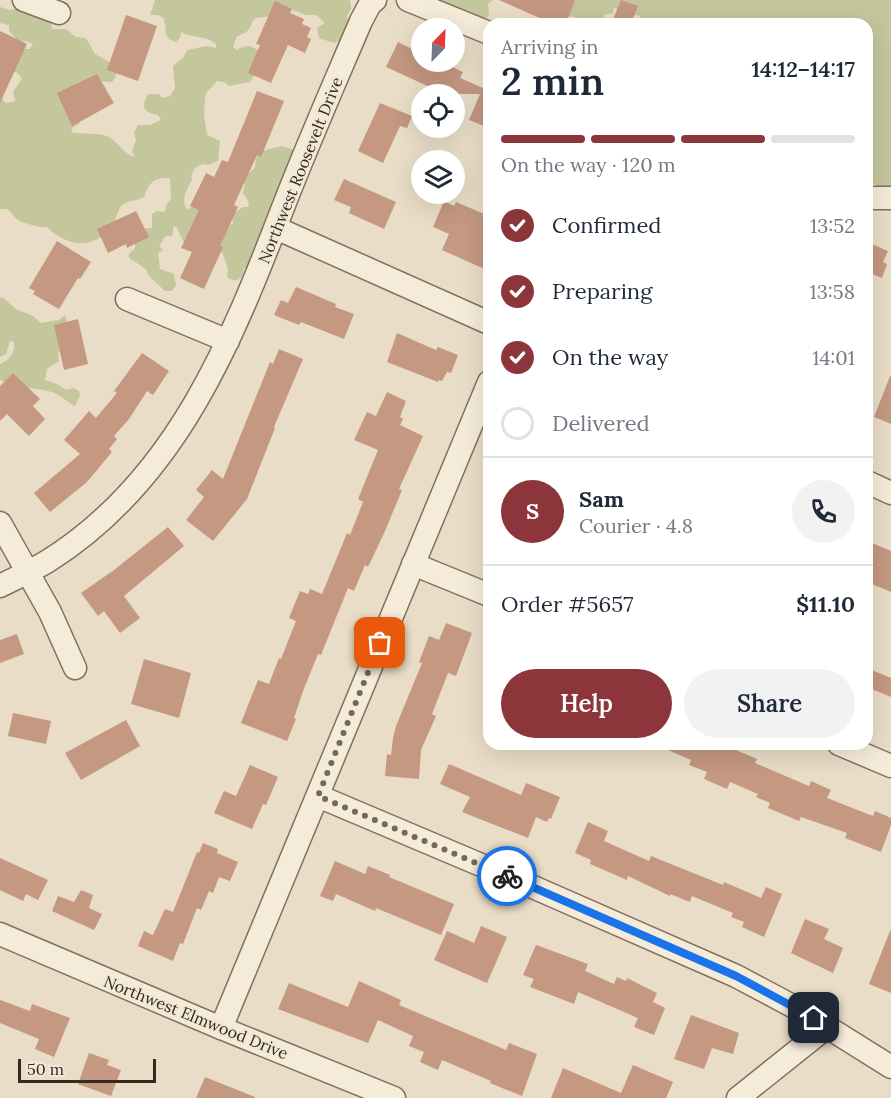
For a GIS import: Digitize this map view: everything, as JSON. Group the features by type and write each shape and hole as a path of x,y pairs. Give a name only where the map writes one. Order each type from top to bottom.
{"street":[{"path":"24,0 59,13"},
{"name":"Northwest Roosevelt Drive","path":"0,586 49,560 112,510 147,474 196,404 244,308 361,21 370,4 375,0"},
{"path":"408,0 483,31"},
{"path":"873,198 891,198"},
{"path":"276,228 483,320"},
{"path":"128,299 228,341"},
{"path":"220,1028 483,396"},
{"path":"873,485 891,493"},
{"path":"0,523 50,612 75,668"},
{"path":"413,564 483,593"},
{"path":"853,750 891,766"},
{"path":"318,796 727,972 800,1010 891,1067"},
{"name":"Northwest Elmwood Drive","path":"0,934 220,1028 394,1098"},
{"path":"738,1098 827,1027"}],"green space":[{"path":"155,0 350,0 351,8 347,16 349,26 345,38 334,43 319,38 317,28 325,23 316,15 306,15 287,8 266,17 256,18 247,31 237,36 233,47 237,50 248,46 259,51 255,74 250,82 229,86 217,81 207,92 204,115 207,135 220,141 218,161 195,168 184,202 187,210 193,205 227,226 233,224 232,215 243,207 248,207 249,202 243,193 245,184 242,179 255,168 256,157 262,151 282,146 292,149 294,154 283,198 272,200 275,209 249,267 244,268 243,275 236,280 227,277 228,269 222,252 188,240 183,241 174,226 172,236 164,238 159,246 163,250 158,253 160,269 174,274 176,285 172,291 165,291 149,276 146,269 129,258 141,229 152,228 152,214 157,211 165,212 166,205 171,199 170,178 152,182 144,197 122,205 107,231 91,242 73,242 64,239 47,227 18,220 7,209 0,209 0,97 6,103 15,101 13,92 22,79 18,73 10,71 18,49 30,49 33,44 25,41 19,42 9,31 9,25 0,23 0,7 9,10 18,8 51,22 52,29 66,29 76,37 86,38 95,54 117,69 112,82 96,81 79,124 73,127 71,132 109,137 128,154 135,157 132,151 136,140 134,133 138,125 150,125 161,120 158,115 149,112 144,106 148,94 159,94 162,98 170,96 175,88 173,66 183,58 187,50 207,46 216,48 216,44 212,41 181,32 176,42 169,39 165,32 166,26 163,18 150,15"},
{"path":"443,0 493,0 488,4 489,15 483,19 442,3"},
{"path":"561,0 891,0 891,195 873,183 873,18 639,18 640,16 621,12 614,7 613,13 604,15 604,18 567,16"},
{"path":"2,297 16,309 33,316 41,323 59,320 65,315 69,326 58,354 59,361 47,369 45,380 66,390 74,388 79,391 80,395 75,406 52,392 0,380 0,364 6,361 14,349 14,342 10,341 6,354 0,357 0,298"}],"building":[{"path":"499,0 575,0 568,18 540,18"},
{"path":"621,0 638,6 633,18 614,18"},
{"path":"275,1 292,9 290,13 304,19 302,24 311,28 307,37 311,39 305,53 288,45 271,83 248,73 260,45 256,44"},
{"path":"126,15 157,26 138,81 107,70"},
{"path":"0,31 27,44 0,103"},
{"path":"398,42 411,48 411,72 463,72 460,78 483,88 483,126 469,120 480,94 465,94 465,84 423,84 386,67"},
{"path":"97,74 114,103 72,126 57,93"},
{"path":"257,91 284,101 261,157 257,155 234,205 238,207 204,289 180,278 192,252 181,248 199,210 190,206 206,173 214,177 222,160 228,162"},
{"path":"380,103 411,116 407,128 400,126 383,163 358,151"},
{"path":"344,179 396,202 384,229 349,213 351,207 334,200"},
{"path":"443,204 454,206 461,204 483,213 483,268 442,250 449,234 433,227"},
{"path":"136,211 149,237 127,248 126,244 108,253 97,229"},
{"path":"57,241 91,262 59,309 33,294 35,291 29,288"},
{"path":"873,245 888,251 883,262 887,264 882,278 873,274"},
{"path":"296,287 354,314 344,339 301,322 299,325 274,315 281,300 288,303"},
{"path":"78,319 88,364 64,370 54,325"},
{"path":"397,333 436,350 438,347 458,355 451,373 447,372 442,381 438,382 387,362"},
{"path":"279,349 303,359 247,499 213,541 186,520 204,497 196,490 212,470 223,479 270,362 273,364"},
{"path":"142,353 169,371 153,395 147,391 129,419 114,436 117,439 109,449 112,452 87,482 50,512 34,493 80,454 64,440 89,411 96,418 117,393 114,391"},
{"path":"13,373 40,399 33,406 45,419 29,436 7,414 0,421 0,386"},
{"path":"891,376 891,424 874,417"},
{"path":"387,392 406,401 400,417 403,419 400,425 423,436 368,567 365,565 354,591 348,588 321,655 318,654 287,741 241,723 258,680 269,684 279,658 281,659 296,621 289,618 300,591 308,594 310,589 322,594 347,533 350,535 363,502 358,499 378,450 354,440 367,412 376,416"},
{"path":"168,527 184,546 124,596 140,618 120,633 104,611 98,616 81,593"},
{"path":"873,543 891,551 891,592 873,584"},
{"path":"446,623 472,633 456,676 448,673 432,714 436,716 421,750 419,779 385,776 387,754 391,755 396,726 422,663 419,662 429,636 439,640"},
{"path":"17,634 24,654 0,663 0,640"},
{"path":"144,659 191,673 179,718 131,704"},
{"path":"873,670 891,678 891,697 873,690"},
{"path":"13,713 51,721 46,744 8,736"},
{"path":"126,720 140,746 81,780 65,753"},
{"path":"668,750 736,750 757,759 755,763 809,786 811,781 831,790 827,798 873,816 875,811 891,818 891,825 881,852 845,838 847,833 801,817 799,821 768,808 770,803 756,797 758,794 730,782 727,789 704,779 707,772 689,765 691,760"},
{"path":"449,764 521,795 526,783 560,797 551,819 549,818 547,822 536,817 528,838 462,812 470,797 440,784"},
{"path":"250,765 278,777 252,829 214,813 224,791 236,796"},
{"path":"588,822 608,831 604,841 649,861 651,856 761,898 766,887 782,894 764,937 742,927 744,922 731,917 733,913 692,896 690,902 670,894 670,896 628,876 627,880 590,864 591,860 575,853"},
{"path":"203,843 218,849 217,853 238,862 230,881 219,877 213,893 209,891 201,910 197,908 183,944 180,943 173,961 138,946 144,931 153,935 165,909 173,912 197,852 199,853"},
{"path":"0,858 48,880 38,900 26,894 23,901 0,890"},
{"path":"335,861 365,874 368,866 454,904 441,935 336,894 333,901 320,896"},
{"path":"81,890 93,895 89,908 102,914 94,930 52,911 58,896 74,902"},
{"path":"805,919 829,929 824,939 843,948 833,973 791,953"},
{"path":"481,926 507,937 487,983 434,960 447,931 474,943"},
{"path":"891,931 891,993 869,984"},
{"path":"536,945 588,964 585,971 614,984 617,977 626,981 627,978 657,993 653,1002 665,1008 654,1035 634,1027 638,1018 578,992 574,1004 530,987 534,979 523,975"},
{"path":"359,981 401,1000 399,1005 506,1050 509,1043 537,1054 522,1096 442,1060 438,1070 420,1062 424,1052 409,1046 413,1036 378,1020 368,1043 278,1009 289,983 348,1007"},
{"path":"0,1000 30,1011 32,1004 70,1018 54,1057 35,1049 39,1039 0,1023"},
{"path":"691,1015 739,1033 733,1054 712,1048 704,1069 674,1059"},
{"path":"89,1053 109,1060 107,1065 121,1070 111,1096 78,1084"},
{"path":"633,1065 673,1082 666,1098 551,1098 563,1068 621,1093"},
{"path":"205,1077 255,1097 255,1098 196,1098"}],"way so far":[{"path":"380,643 318,796 507,876"}],"route":[{"path":"507,876 736,976 814,1018"}]}
